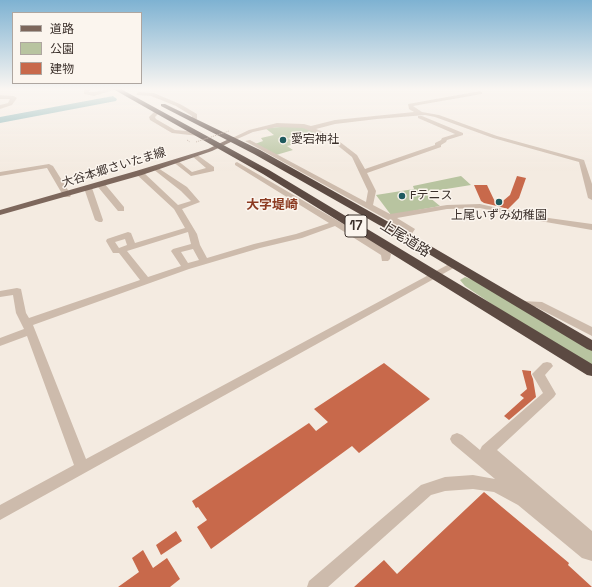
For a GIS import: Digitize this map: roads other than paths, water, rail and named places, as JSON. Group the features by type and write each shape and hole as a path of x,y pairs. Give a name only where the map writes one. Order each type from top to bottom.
{"highway":[{"name":"上尾道路","path":"166,116 198,138 219,145 263,175 377,243 436,275 592,371"},
{"name":"上尾道路","path":"188,116 231,135 261,151 592,346"}],"main road":[{"name":"大谷本郷さいたま線","path":"0,213 101,185 194,155 219,145 231,135"}],"street":[{"path":"312,128 350,120 390,116"},
{"path":"364,172 439,146 437,144 444,142 444,139 461,134 422,116"},
{"path":"438,116 495,137 582,161 592,198"},
{"path":"231,135 277,125 296,125 312,128 329,136 352,152 364,172 372,190 369,206"},
{"path":"248,142 261,151 411,229 406,236"},
{"path":"175,161 191,174 210,169 194,155"},
{"path":"237,164 263,175 336,223 377,243 386,254 385,258"},
{"path":"0,174 49,166 67,195"},
{"path":"155,168 184,189 196,202 177,208"},
{"path":"139,173 156,187 177,208 193,234 196,245 205,262"},
{"path":"156,187 174,182"},
{"path":"101,185 121,209"},
{"path":"88,188 99,220"},
{"path":"388,217 447,207 480,206 534,218 592,227"},
{"path":"0,342 28,327 186,267 257,246 299,236 336,223"},
{"path":"132,246 128,235 110,241 116,251 121,250 189,228"},
{"path":"186,267 176,251 196,245"},
{"path":"121,250 146,282"},
{"path":"0,513 454,265"},
{"path":"0,294 17,291 21,313 28,327 82,468"},
{"path":"521,304 538,304 592,332"},
{"path":"547,366 538,374 550,394 487,450 592,541"},
{"path":"457,439 525,496 523,500"},
{"path":"315,587 426,490 445,484 473,482 496,486 523,500 592,553"}],"waterway":[{"path":"0,120 19,116"}],"place":[{"name":"愛宕神社","path":"283,140"},
{"name":"Fテニス","path":"402,196"},
{"name":"上尾いずみ幼稚園","path":"499,202"}],"district":[{"name":"大字堤崎","path":"272,205"}]}
